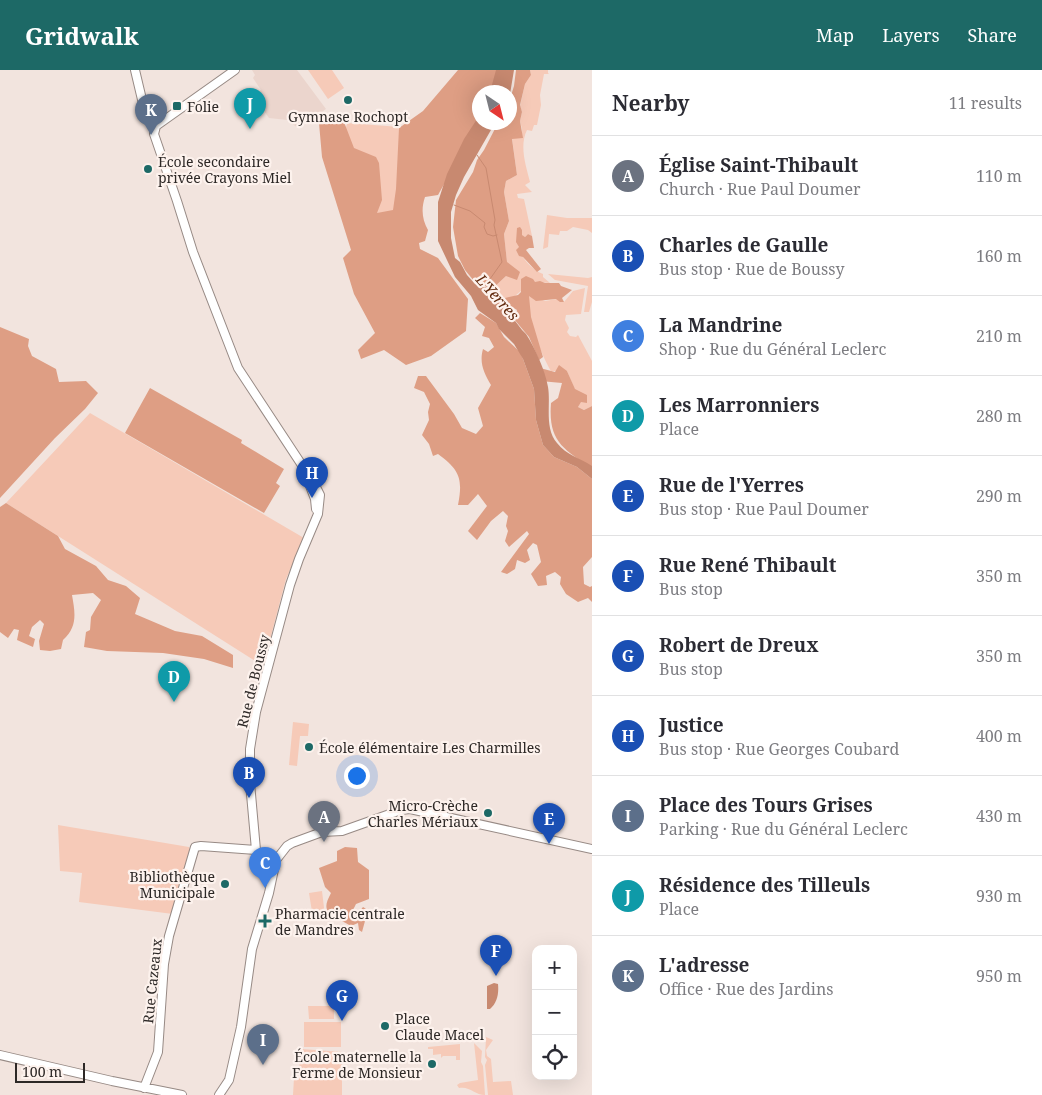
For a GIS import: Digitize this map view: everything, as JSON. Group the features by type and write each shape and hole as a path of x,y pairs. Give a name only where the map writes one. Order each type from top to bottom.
{"street":[{"path":"135,70 144,108 156,126 235,70"},
{"name":"Rue de Boussy","path":"156,126 154,134 186,226 193,252 232,355 242,375 302,467 316,502 313,523 292,578 256,712 250,749 250,783 256,850"},
{"path":"219,1095 229,1080 241,1027 252,949 269,893 276,860 287,846 322,832 342,831 401,810 410,809 592,849"},
{"name":"Rue Cazeaux","path":"144,1088 158,1052 164,964 169,936 195,847 256,850"},
{"path":"256,850 264,857 276,860"},
{"path":"0,1055 182,1095"}],"shaded area":[{"path":"252,70 297,70 326,109 298,128 287,120 269,118 253,95 261,90 253,78 255,75"},
{"path":"308,70 332,70 344,88 328,99"},
{"path":"458,70 498,70 495,85 472,85 472,130 475,130 438,195 425,197 423,206 424,222 428,230 425,241 419,243 420,249 438,258 468,299 466,331 431,356 406,365 384,350 361,359 358,350 375,333 354,294 343,258 351,250 322,157 319,123 344,122 354,148 376,157 379,163 382,200 377,213 393,210 399,128 423,111"},
{"path":"496,70 514,70 512,85 492,85"},
{"path":"516,70 530,70 531,75 525,84 520,105 523,138 512,139 517,175 506,181 504,192 509,221 504,234 507,262 520,272 517,280 506,276 490,291 487,287 474,281 465,270 458,256 453,227 456,200 494,130 517,130 517,85 514,85"},
{"path":"530,70 548,70 549,74 544,74 537,125 534,125 532,131 527,130 525,136 523,149 530,182 525,185 532,192 517,194 518,198 524,199 532,236 528,234 525,237 521,235 519,246 525,260 543,274 543,277 550,283 521,280 521,291 504,305 508,308 504,308 497,301 501,295 496,299 490,291 506,276 507,262 504,234 509,221 504,192 506,181 517,175 512,138 522,138 520,121 522,112 520,106 525,84 531,75"},
{"path":"347,123 400,127 402,130 399,214 378,218 357,155 344,137"},
{"path":"472,127 472,130 491,130 464,177 451,212 451,238 455,258 460,262 467,275 475,284 487,288 526,334 547,380 549,423 553,437 569,454 592,466 592,479 577,467 554,457 543,445 536,420 534,389 523,359 514,344 499,329 496,323 478,310 471,296 455,277 438,241 438,202 447,174"},
{"path":"547,215 567,218 592,218 592,233 588,230 573,227 567,231 560,231 559,235 549,234 548,247 543,249"},
{"path":"520,227 522,235 525,237 528,234 532,236 534,248 526,250 541,269 537,272 523,257 519,256 516,250 519,247 516,242 517,228"},
{"path":"548,274 592,277 592,302 589,312 584,312 588,286 555,280"},
{"path":"526,276 535,282 559,283 561,286 572,290 562,298 564,302 556,299 536,301 529,296 531,317 543,357 539,360 529,337 514,319 517,310 504,305 505,298 518,295 521,292 521,279"},
{"path":"585,288 581,314 566,315 565,320 569,328 567,332 570,336 576,337 578,335 592,361 592,406 584,410 578,407 580,402 567,371 551,371 547,364 535,334 528,303 529,295 545,301 557,299 564,302 573,291"},
{"path":"480,313 496,323 504,337 520,352 534,389 536,420 543,445 554,457 577,467 592,479 592,557 583,567 584,584 592,586 592,602 588,598 578,602 566,594 560,584 561,577 555,572 546,576 547,585 538,586 531,574 541,562 537,545 533,543 527,550 530,560 525,563 517,560 515,569 507,574 501,572 529,534 527,531 509,547 505,541 508,531 506,526 508,516 503,511 491,521 477,540 468,531 487,506 478,494 468,505 458,505 460,482 455,470 438,454 433,456 429,444 422,435 429,420 430,404 424,392 414,388 418,376 426,376 462,428 476,434 483,426 478,408 491,385 483,368 482,354 483,349 488,352 494,347 489,338 482,336 485,327 475,318"},
{"path":"0,327 29,339 28,346 32,356 56,369 59,382 86,381 98,393 0,498"},
{"path":"559,365 567,371 575,389 587,395 587,403 581,402 578,407 584,410 592,406 592,468 565,449 552,427 551,403 558,398 562,383 540,381 540,368 555,372"},
{"path":"150,388 242,440 241,443 284,469 276,483 280,486 264,513 125,433"},
{"path":"90,413 304,538 286,579 263,666 6,503"},
{"path":"6,503 58,536 65,549 96,566 108,580 126,586 140,598 135,614 175,631 202,636 233,655 233,668 204,659 163,653 107,651 84,647 86,632 90,630 91,617 101,600 93,593 72,595 73,625 63,640 61,649 40,650 39,641 44,624 40,620 32,627 29,636 35,639 33,647 17,640 19,630 14,629 8,638 0,632 0,507"},
{"path":"293,722 309,724 308,736 300,736 297,766 289,765"},
{"path":"58,825 189,847 190,851 173,914 79,902 82,873 60,871"},
{"path":"345,847 357,848 358,862 369,870 369,899 356,904 353,910 358,913 363,907 368,910 362,932 359,930 358,923 351,926 333,919 327,909 331,893 325,887 319,868 337,861 337,851"},
{"path":"322,891 325,916 313,918 309,893"},
{"path":"494,983 498,984 497,998 492,1007 487,1009 487,986"},
{"path":"308,1006 334,1006 334,1019 309,1019"},
{"path":"304,1022 341,1022 341,1047 304,1047"},
{"path":"486,1037 493,1040 486,1050 487,1056 491,1059 493,1082 511,1081 513,1095 488,1095 485,1065 487,1060 485,1057"},
{"path":"474,1043 482,1051 481,1062 483,1066 485,1095 466,1088 459,1088 457,1085 478,1080"},
{"path":"460,1044 460,1060 456,1060 456,1056 443,1056 441,1058 441,1054 433,1055 433,1049 428,1049 428,1047"},
{"path":"301,1049 342,1052 342,1095 293,1095 294,1078 298,1078"}],"waterway":[{"name":"L'Yerres","path":"477,155 486,168 495,220 494,225 502,262 490,279"},
{"path":"454,205 470,211 485,223 484,227 487,234 497,235"}],"place":[{"name":"Gymnase Rochopt","path":"348,100"},
{"name":"Folie","path":"177,106"},
{"name":"Résidence des Tilleuls","path":"250,129"},
{"name":"L'adresse","path":"151,135"},
{"name":"École secondaire privée Crayons Miel","path":"148,169"},
{"name":"Justice","path":"312,498"},
{"name":"Les Marronniers","path":"174,702"},
{"name":"École élémentaire Les Charmilles","path":"309,747"},
{"name":"Charles de Gaulle","path":"249,798"},
{"name":"Micro-Crèche Charles Mériaux","path":"488,813"},
{"name":"Église Saint-Thibault","path":"324,842"},
{"name":"Rue de l'Yerres","path":"549,844"},
{"name":"Bibliothèque Municipale","path":"225,884"},
{"name":"La Mandrine","path":"265,888"},
{"name":"Pharmacie centrale de Mandres","path":"265,921"},
{"name":"Rue René Thibault","path":"496,976"},
{"name":"Robert de Dreux","path":"342,1021"},
{"name":"Place Claude Macel","path":"385,1026"},
{"name":"École maternelle la Ferme de Monsieur","path":"432,1064"},
{"name":"Place des Tours Grises","path":"263,1065"}]}
